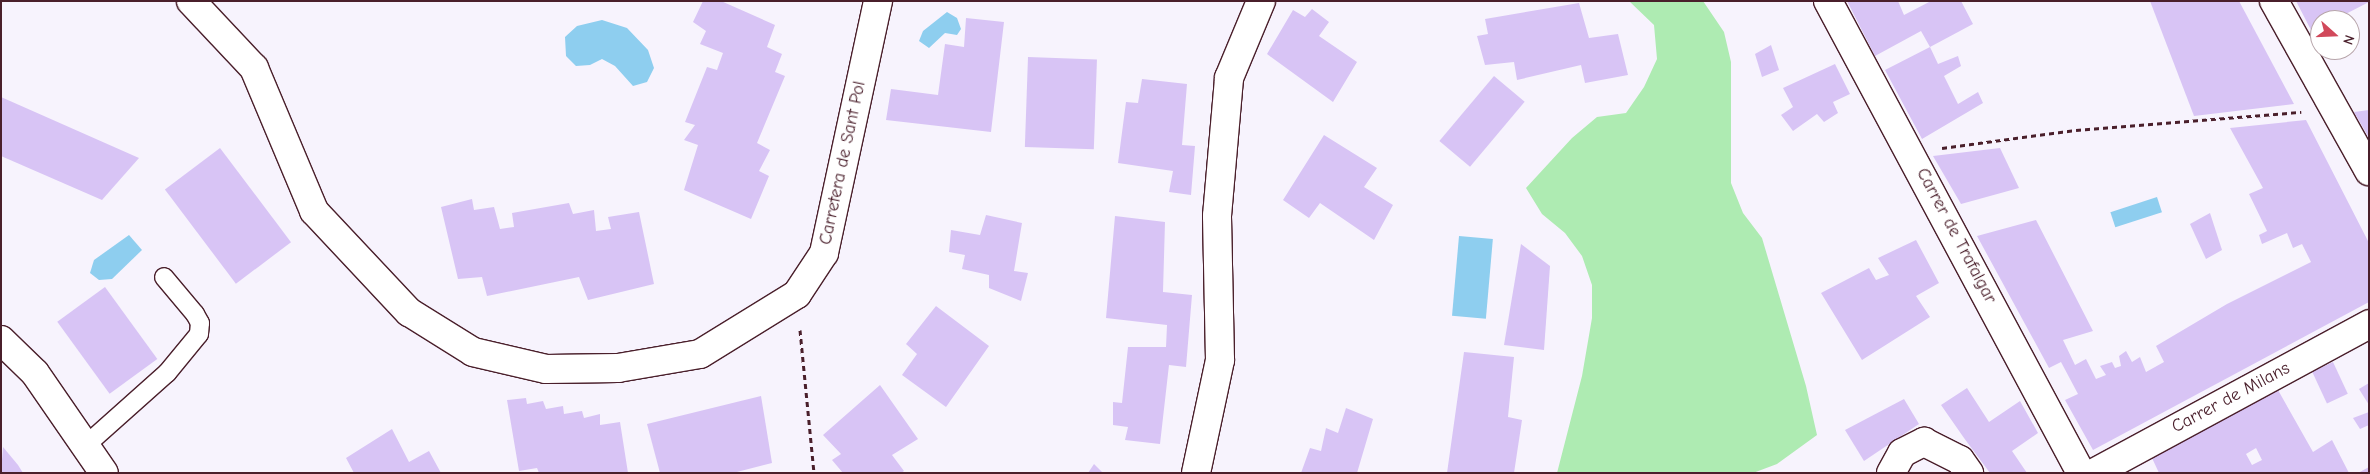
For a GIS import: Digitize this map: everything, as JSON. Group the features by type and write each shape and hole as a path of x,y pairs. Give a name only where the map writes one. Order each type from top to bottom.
{"street":[{"name":"Carretera de Sant Pol","path":"191,1 254,68 314,211 409,312 473,352 546,369 618,368 700,354 797,294 824,253 878,1"},
{"path":"1196,473 1220,360 1217,216 1229,78 1260,1"},
{"name":"Carrer de Trafalgar","path":"1828,1 1911,152 2081,473"},
{"path":"2274,1 2369,171"},
{"name":"Carrer de Milans","path":"2094,473 2369,324"},
{"path":"1,340 35,373 104,473"},
{"path":"1891,473 1902,453 1924,442 1960,460 1969,473"}],"lane":[{"path":"85,446 168,373 199,334 200,323 164,277"}],"path":[{"path":"1911,152 2076,130 2335,109"},
{"path":"797,294 814,473"}],"green space":[{"path":"1629,1 1703,1 1724,32 1731,62 1731,183 1743,213 1762,238 1806,386 1817,435 1777,464 1753,473 1557,473 1582,376 1592,318 1592,285 1582,256 1565,233 1542,214 1526,188 1572,138 1597,117 1626,113 1644,87 1657,59 1654,25"}],"water":[{"path":"947,12 957,18 961,29 957,35 945,33 929,48 919,41 923,31"},
{"path":"602,20 627,28 648,50 654,68 647,82 633,86 615,66 602,59 590,65 576,66 566,56 565,37 577,26"},
{"path":"2157,197 2162,212 2115,227 2110,212"},
{"path":"129,235 142,250 112,279 99,280 90,273 94,260"},
{"path":"1459,236 1493,239 1486,319 1452,316"}],"building":[{"path":"703,1 721,1 775,25 767,47 782,54 775,72 785,76 757,143 770,150 759,171 769,176 751,219 684,190 698,145 684,140 695,125 685,122 707,67 717,70 723,53 700,44 706,31 693,22"},
{"path":"1847,1 1898,1 1904,15 1931,1 1961,1 1973,24 1930,47 1921,31 1875,56"},
{"path":"2150,1 2239,1 2294,104 2194,116"},
{"path":"2296,1 2369,1 2353,10 2310,10 2310,28"},
{"path":"1579,3 1589,38 1618,34 1628,75 1585,83 1581,65 1517,80 1514,62 1485,65 1477,36 1488,34 1485,19"},
{"path":"1312,9 1329,22 1319,36 1357,62 1333,102 1267,54 1293,10 1305,17"},
{"path":"966,18 1004,22 991,132 886,120 891,89 938,95 945,44 964,47"},
{"path":"1771,45 1779,70 1762,77 1755,54"},
{"path":"1930,47 1938,64 1958,56 1961,66 1944,76 1958,104 1978,92 1983,103 1922,139 1885,70"},
{"path":"1028,57 1097,59 1094,149 1025,147"},
{"path":"1835,64 1850,94 1833,102 1838,113 1824,122 1817,114 1793,131 1781,115 1793,107 1783,88"},
{"path":"1494,76 1525,102 1470,167 1439,141"},
{"path":"1142,79 1187,84 1182,145 1195,146 1191,195 1169,192 1173,171 1118,163 1126,102 1138,103"},
{"path":"1,97 139,158 102,200 1,156"},
{"path":"2369,110 2369,138 2354,112"},
{"path":"2306,120 2369,243 2369,302 2093,450 2065,400 2078,394 2061,362 2049,368 1977,236 2036,220 2093,331 2063,340 2075,365 2086,359 2096,379 2106,375 2100,366 2112,362 2115,368 2121,366 2119,356 2126,351 2132,362 2140,357 2146,372 2164,362 2156,346 2227,304 2311,262 2302,244 2293,248 2287,233 2262,244 2259,235 2267,231 2249,194 2263,188 2230,128"},
{"path":"1324,135 1377,168 1364,187 1393,205 1374,240 1320,203 1309,218 1283,200"},
{"path":"220,148 291,242 236,284 165,190"},
{"path":"2000,148 2019,188 1961,204 1933,156"},
{"path":"472,199 474,210 494,207 500,229 514,227 512,213 569,203 573,214 594,210 596,231 611,229 608,217 639,212 654,284 588,300 579,277 487,296 482,277 458,279 441,207"},
{"path":"2210,213 2222,250 2206,259 2190,224"},
{"path":"986,215 1022,223 1014,271 1028,273 1021,301 989,288 989,275 962,269 965,255 949,252 951,230 980,235"},
{"path":"1115,216 1165,222 1163,292 1192,295 1186,367 1169,365 1160,444 1125,440 1128,427 1113,425 1113,402 1122,403 1128,347 1166,347 1167,325 1106,318"},
{"path":"1916,240 1939,283 1916,296 1930,317 1862,360 1821,293 1869,268 1876,280 1889,275 1878,258"},
{"path":"1521,244 1550,266 1544,350 1504,345"},
{"path":"105,287 157,359 110,394 57,322"},
{"path":"936,306 989,346 946,407 902,375 917,354 906,344"},
{"path":"1464,352 1514,357 1508,417 1522,420 1514,473 1447,473"},
{"path":"2333,362 2348,394 2327,403 2312,372"},
{"path":"2369,383 2369,405 2359,389"},
{"path":"880,385 918,439 892,455 904,471 901,473 843,473 832,460 841,454 823,435"},
{"path":"1967,388 1989,422 2020,401 2038,433 2012,451 2027,473 1990,473 1964,438 1941,405"},
{"path":"2278,390 2313,452 2332,440 2349,473 2159,473 2152,458","holes":["2256,448 2262,460 2252,465 2246,454"]},
{"path":"761,396 772,463 733,473 660,473 647,424"},
{"path":"526,398 527,404 543,401 546,409 563,406 564,414 582,411 584,418 600,414 600,425 620,422 628,473 539,473 537,468 519,471 507,400"},
{"path":"1904,399 1919,424 1864,461 1845,430"},
{"path":"1346,408 1373,419 1357,473 1301,473 1310,448 1321,451 1326,428 1338,433"},
{"path":"2369,412 2369,425 2360,429 2353,418"},
{"path":"392,429 409,462 429,451 441,473 354,473 346,458"},
{"path":"3,447 18,465 23,473 1,473"},
{"path":"1094,464 1103,473 1088,473"},
{"path":"2369,467 2369,473 2358,473"}]}
